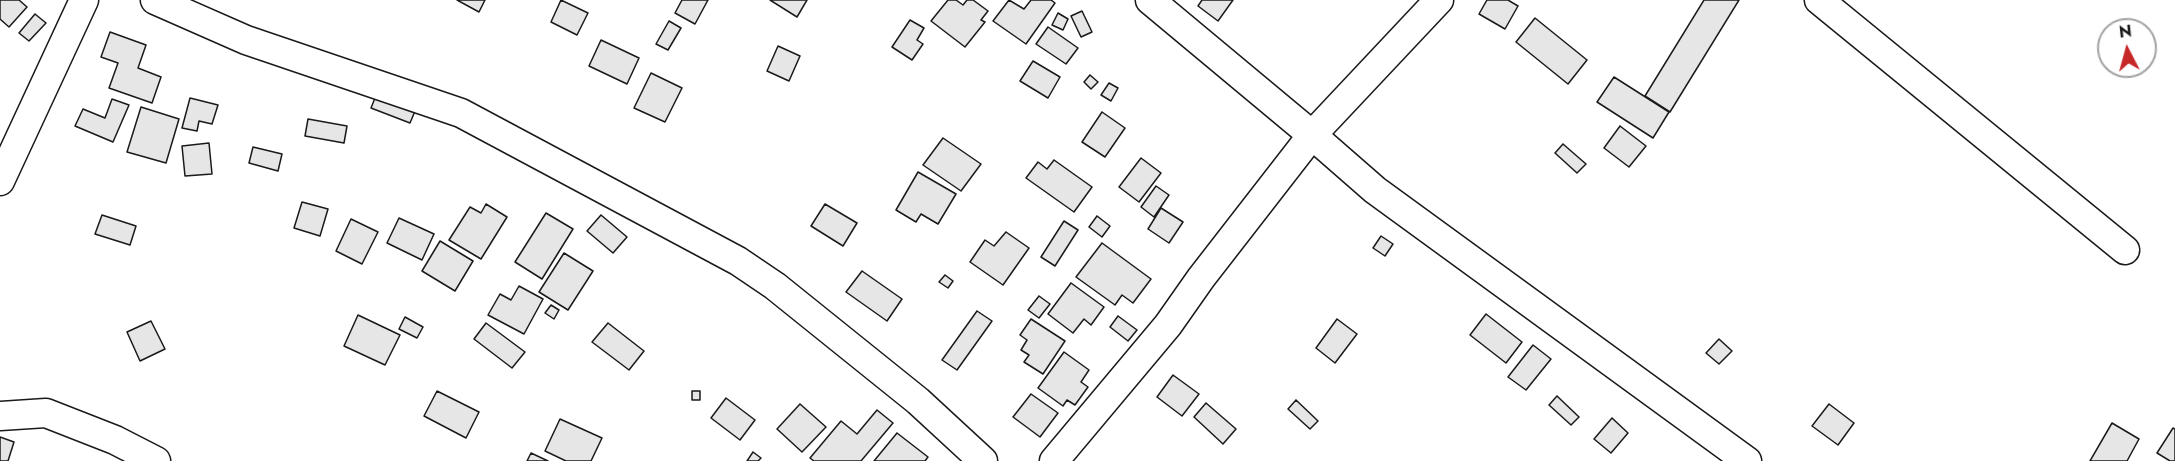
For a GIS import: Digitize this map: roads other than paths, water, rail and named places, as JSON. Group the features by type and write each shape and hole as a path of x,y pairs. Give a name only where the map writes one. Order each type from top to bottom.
{"street":[{"path":"0,182 84,0"},
{"path":"155,0 246,40 461,113 738,261 775,286 918,400 982,461"},
{"path":"1150,0 1312,135 1374,190 1747,461"},
{"path":"1054,461 1168,325 1312,135 1439,0"},
{"path":"1819,0 2125,250"},
{"path":"0,416 46,413 115,440 156,461"}]}
